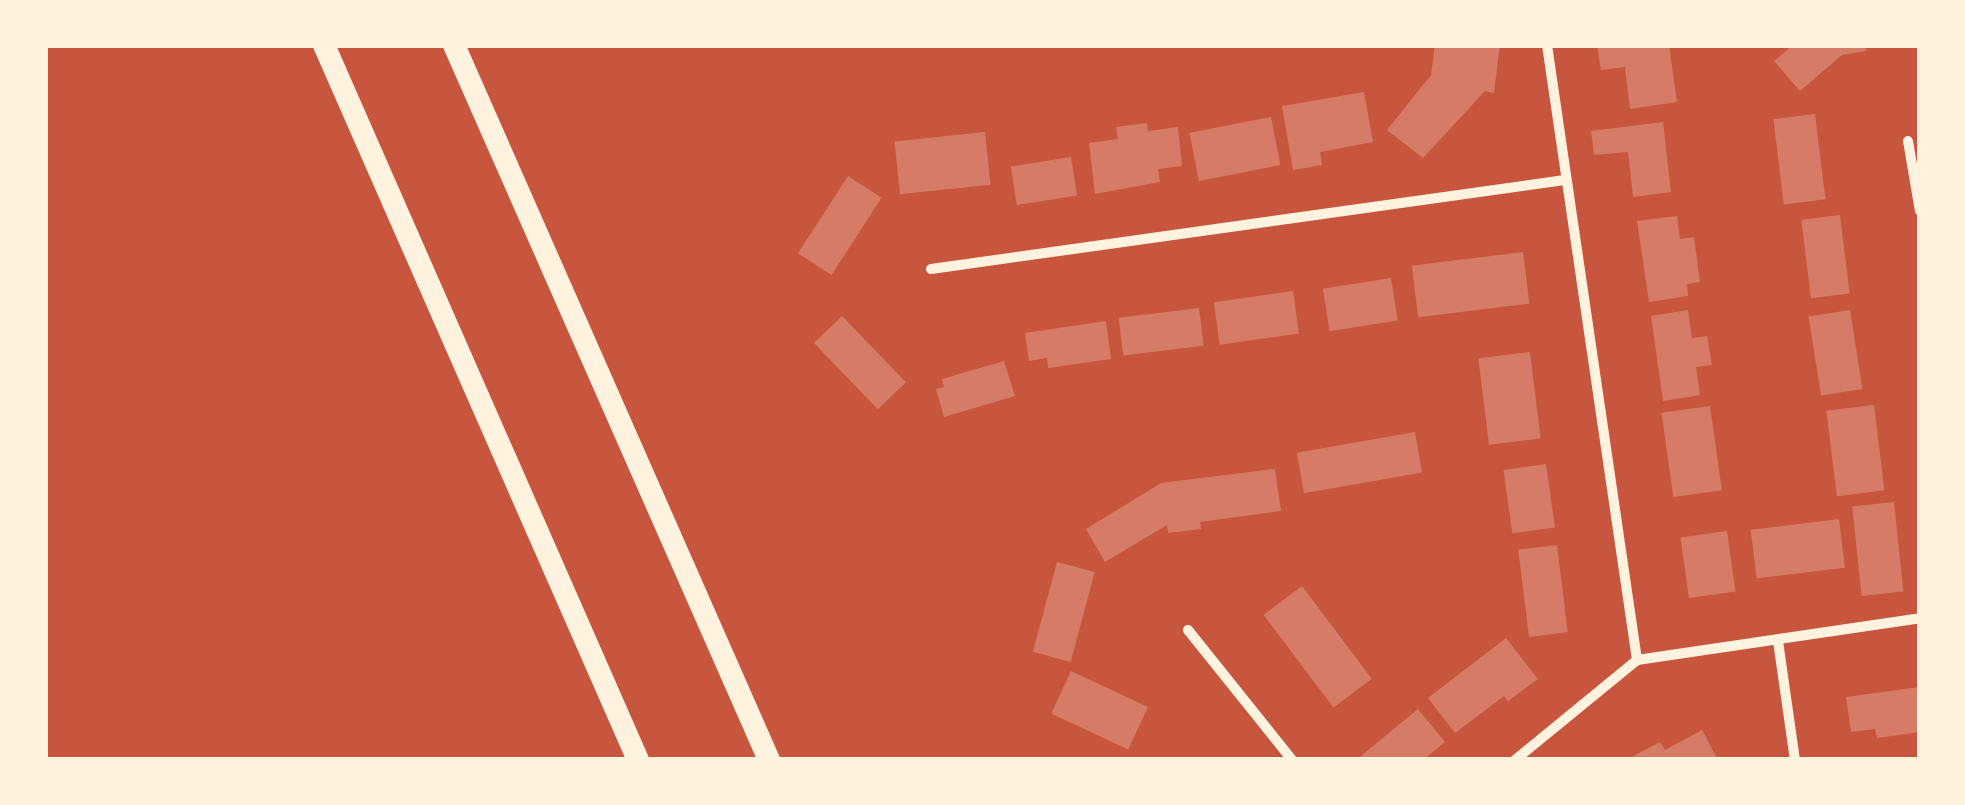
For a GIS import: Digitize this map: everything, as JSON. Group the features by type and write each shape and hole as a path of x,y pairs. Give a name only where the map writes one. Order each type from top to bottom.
{"highway":[{"path":"324,45 638,760"},
{"path":"454,45 769,760"}],"street":[{"path":"1547,45 1637,660"},
{"path":"1908,141 1920,211"},
{"path":"930,269 1565,180"},
{"path":"1515,760 1637,660 1920,618"},
{"path":"1188,630 1292,760"},
{"path":"1778,641 1794,760"}],"building":[{"path":"1435,45 1500,45 1494,93 1485,91 1423,158 1387,130 1431,75"},
{"path":"1597,45 1669,45 1677,102 1630,109 1625,67 1601,70"},
{"path":"1793,45 1865,45 1866,51 1842,55 1800,91 1774,61"},
{"path":"1364,92 1373,142 1320,152 1322,165 1293,170 1282,106"},
{"path":"1815,114 1825,199 1784,204 1773,119"},
{"path":"1271,117 1280,165 1199,181 1190,133"},
{"path":"1663,122 1671,192 1633,197 1628,152 1594,155 1591,131"},
{"path":"1147,123 1148,131 1178,127 1182,166 1158,169 1160,182 1095,194 1089,143 1118,139 1116,127"},
{"path":"985,132 991,185 900,194 894,142"},
{"path":"1071,157 1077,196 1017,205 1011,167"},
{"path":"848,176 882,198 831,275 798,253"},
{"path":"1840,215 1850,293 1811,298 1801,220"},
{"path":"1677,216 1680,239 1694,237 1700,282 1687,284 1688,296 1649,302 1637,221"},
{"path":"1523,252 1529,304 1418,317 1412,266"},
{"path":"1391,278 1398,320 1330,331 1323,289"},
{"path":"1293,291 1299,334 1220,345 1214,302"},
{"path":"1199,308 1204,346 1123,356 1119,318"},
{"path":"1688,310 1692,338 1707,336 1712,365 1696,367 1700,395 1663,401 1651,316"},
{"path":"1850,310 1863,389 1821,396 1809,317"},
{"path":"842,316 906,382 878,409 814,343"},
{"path":"1106,321 1111,359 1048,368 1047,358 1029,361 1025,333"},
{"path":"1530,352 1541,438 1489,445 1478,358"},
{"path":"1004,361 1015,396 944,417 936,389 944,387 942,379"},
{"path":"1874,405 1884,490 1837,496 1826,411"},
{"path":"1710,406 1722,490 1673,497 1661,413"},
{"path":"1415,432 1422,472 1304,493 1297,453"},
{"path":"1546,464 1555,527 1512,533 1503,470"},
{"path":"1275,469 1281,511 1200,522 1201,529 1168,533 1167,525 1105,562 1086,529 1161,483"},
{"path":"1894,502 1903,592 1862,596 1852,506"},
{"path":"1839,519 1845,568 1757,578 1751,530"},
{"path":"1727,531 1735,591 1689,598 1680,538"},
{"path":"1557,545 1568,632 1529,637 1518,550"},
{"path":"1057,562 1095,572 1071,662 1033,652"},
{"path":"1302,586 1372,679 1333,708 1264,615"},
{"path":"1506,638 1538,679 1508,701 1504,696 1455,733 1428,698"},
{"path":"1071,671 1148,707 1128,750 1051,714"},
{"path":"1920,687 1920,732 1877,738 1875,729 1851,732 1846,697"},
{"path":"1418,709 1445,742 1423,760 1356,760"},
{"path":"1702,730 1718,760 1626,760 1660,742 1665,750"}]}
